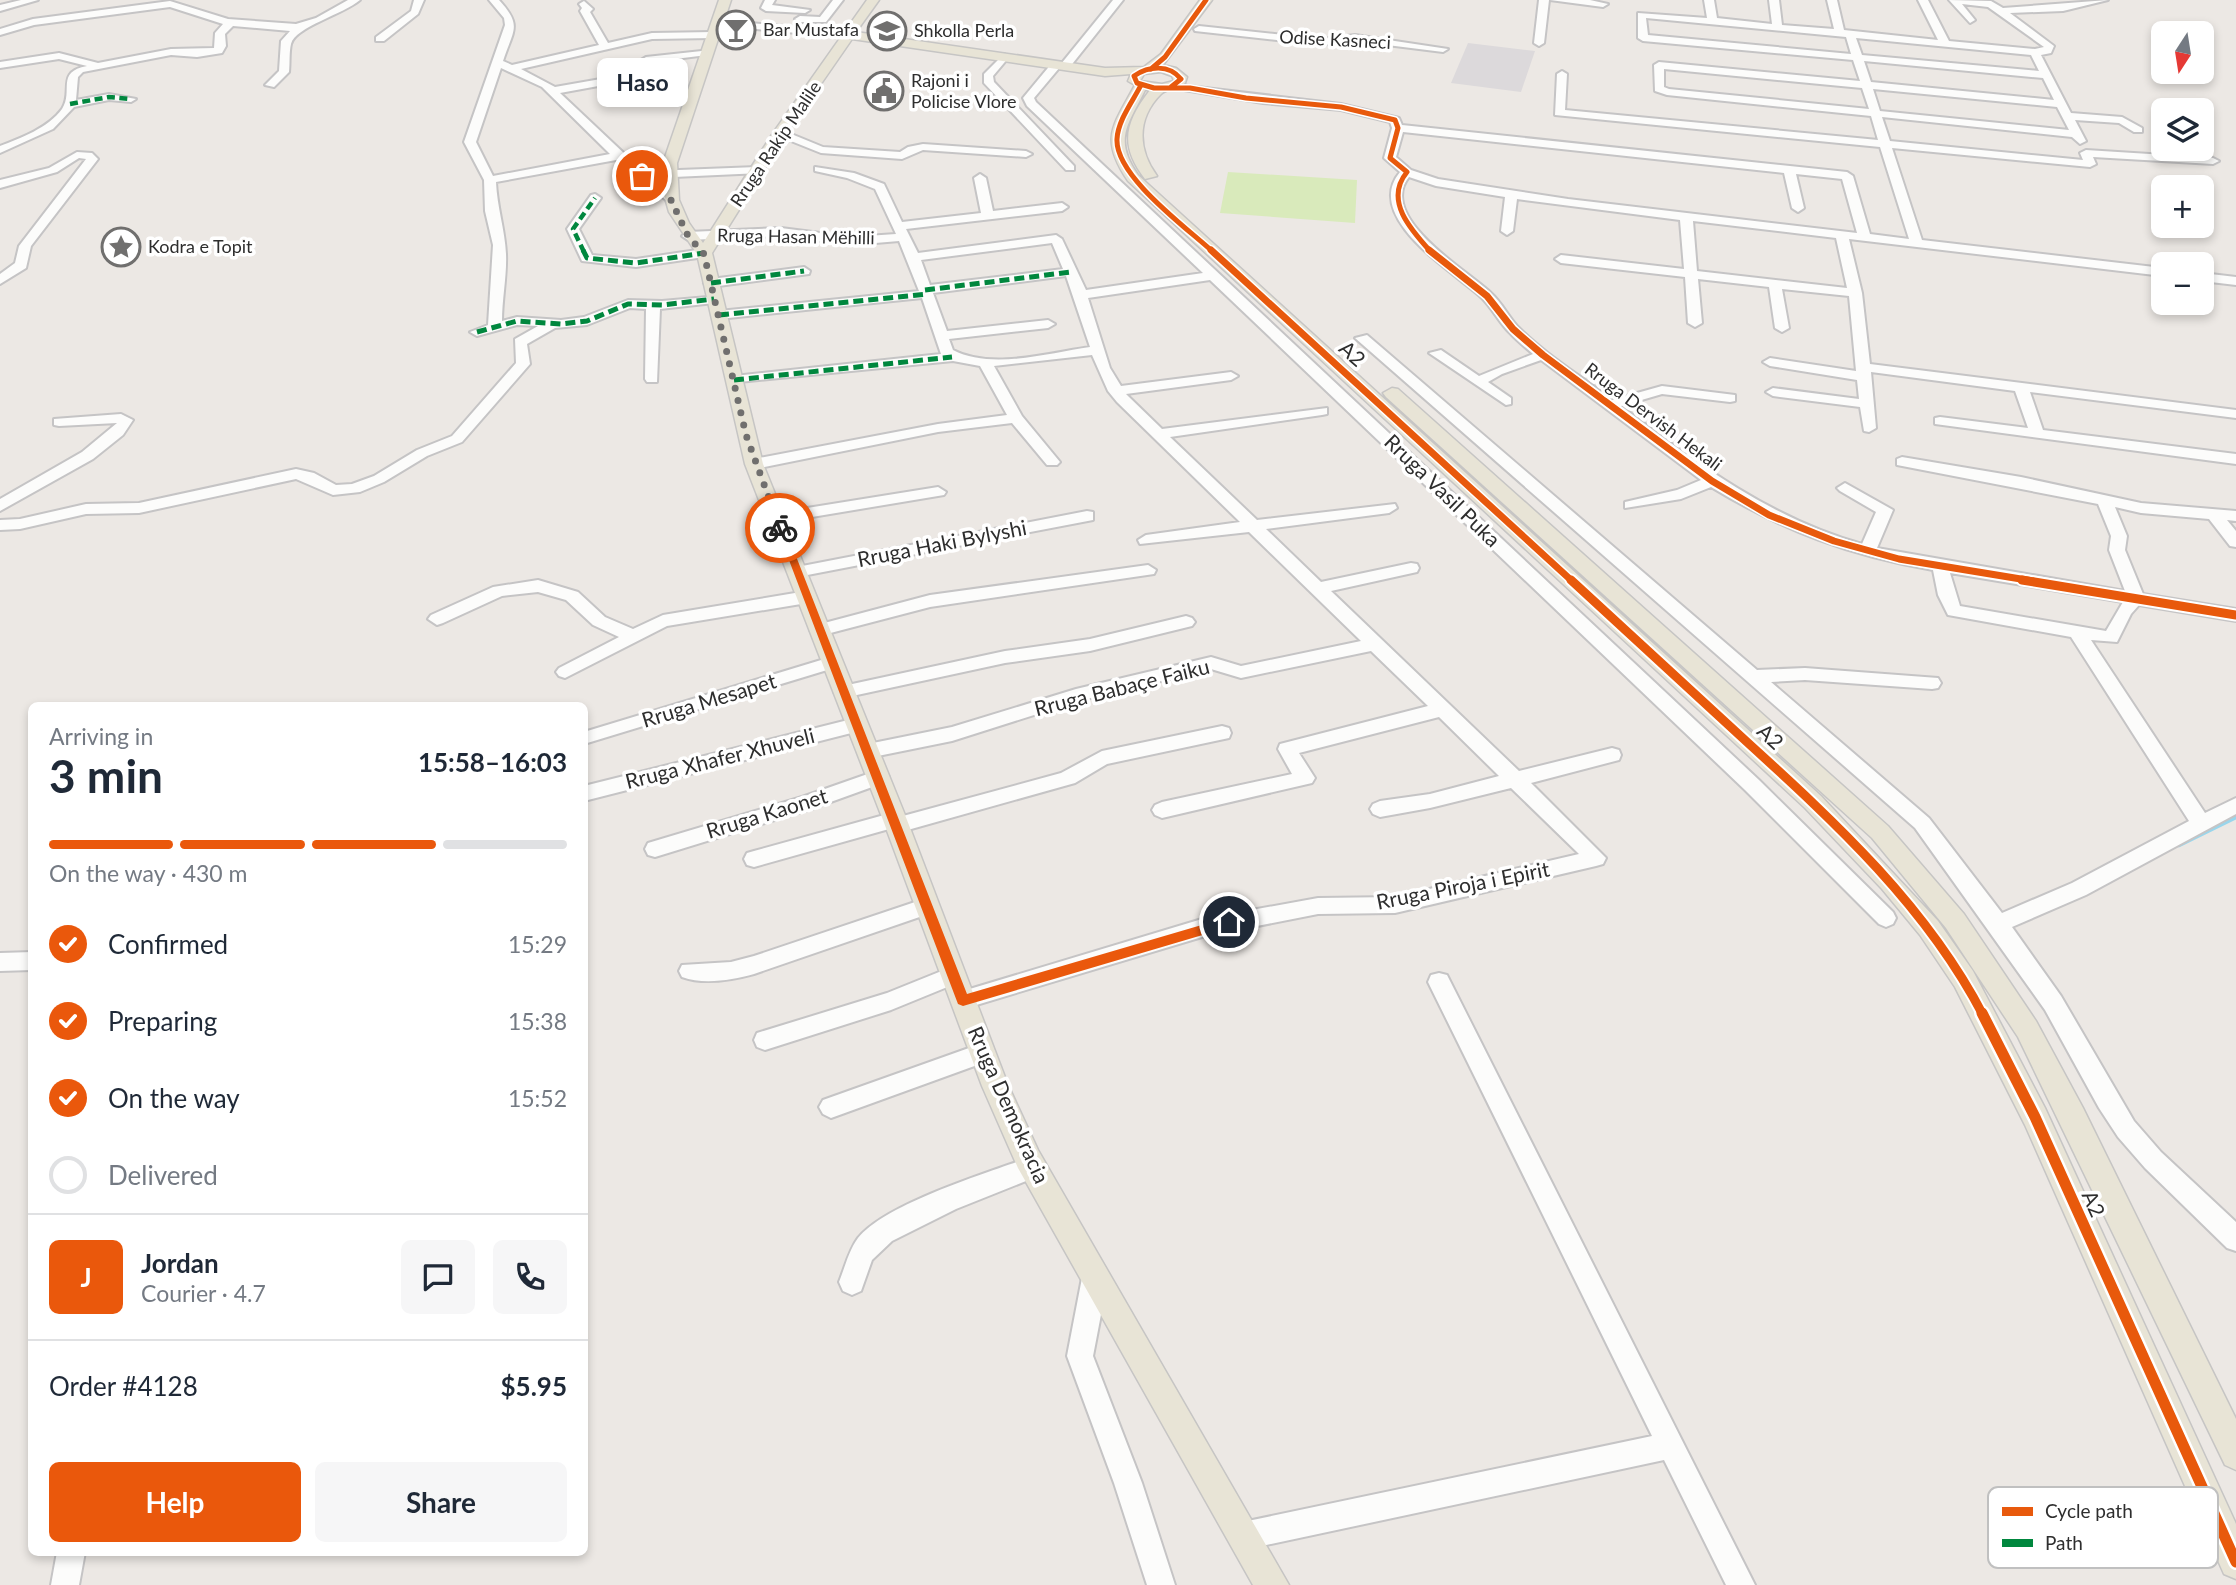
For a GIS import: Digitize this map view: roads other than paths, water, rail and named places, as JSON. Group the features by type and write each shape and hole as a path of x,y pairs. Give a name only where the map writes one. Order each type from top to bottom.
{"main road":[{"name":"Rruga Demokracia","path":"725,0 667,175 671,200 703,241 754,464 831,663 879,777 983,1053 1032,1167 1272,1585"},
{"name":"Rruga Rakip Malile","path":"703,241 757,172 780,133 873,0"},
{"path":"1157,79 1165,57 1206,0"},
{"path":"1157,79 1178,58 1219,0"},
{"path":"850,35 1157,79"},
{"name":"A2","path":"1157,79 1132,136 1135,155 1149,175 1840,795 1880,832 1955,920 2027,1028 2079,1129 2236,1454"},
{"name":"A2","path":"1157,79 1115,135 1119,157 1133,178 1804,793 1851,838 1929,928 1964,979 2035,1117 2202,1487"},
{"name":"A2","path":"2218,1522 2236,1562"}],"street":[{"path":"0,8 33,0"},
{"path":"0,32 33,22 170,4 188,7 203,16 231,22 299,27 355,0"},
{"path":"494,0 510,20 504,66"},
{"path":"771,0 766,8 805,10 826,16"},
{"path":"805,10 813,0"},
{"path":"766,17 823,20 838,0"},
{"path":"1061,65 1118,0"},
{"path":"1539,43 1544,0"},
{"path":"1555,0 1603,4"},
{"path":"1640,0 1647,55 1659,65 2062,104"},
{"path":"1709,0 1713,21"},
{"path":"1774,0 1777,27"},
{"path":"1832,0 1857,57 1882,143 1917,244"},
{"path":"1923,0 1945,43"},
{"path":"1641,15 2047,51 2049,46 2007,10 1988,2 1954,0"},
{"path":"1954,0 1970,20"},
{"path":"2007,10 2063,8 2103,0"},
{"path":"380,39 411,16 417,4"},
{"path":"584,4 588,20 604,45"},
{"path":"70,104 72,76 94,65 175,52 197,54 218,51 221,46 218,36 231,22"},
{"path":"270,85 284,72 282,57 286,41 299,27"},
{"path":"495,326 495,289 500,258 491,211 490,180 471,149 470,142 490,79 504,66 659,35 715,29 850,35"},
{"name":"Odise Kasneci","path":"1199,29 1322,42 1355,38 1443,49"},
{"path":"1643,38 2048,75"},
{"path":"553,91 638,76 644,72 646,60 707,52"},
{"path":"1398,128 1581,131 1882,143 2090,164 2035,52"},
{"path":"0,65 61,55 77,57 94,65"},
{"path":"1004,57 988,76 989,83 1070,168"},
{"name":"Rruga Vasil Puka","path":"1061,65 1028,101 1200,278 1752,785 1886,918"},
{"path":"1659,65 1659,89 1667,92 2077,134"},
{"path":"504,66 539,80 553,91 618,156 671,200"},
{"path":"1562,74 1559,113 1581,131 1789,169 1847,176 1865,238"},
{"path":"1157,79 1263,100 1360,110 1390,118 1398,128"},
{"path":"0,150 40,132 70,104 109,97 131,99"},
{"path":"2068,116 2122,120 2138,130"},
{"path":"1398,128 1390,158 1407,172 1436,182 1568,203 2151,271"},
{"path":"780,133 815,148 852,152 902,156 912,149 923,147 1026,153"},
{"path":"2086,153 2151,157"},
{"path":"0,184 53,170 77,155 88,155 92,159 23,249 21,265 0,280"},
{"path":"490,180 618,156"},
{"path":"819,169 878,186 914,257 941,336 952,357"},
{"path":"1789,169 1798,208"},
{"path":"642,176 757,172"},
{"name":"Rruga Dervish Hekali","path":"1407,172 1397,184 1396,201 1418,238 1440,261 1487,296 1513,329 1543,355 1713,481 1769,515 1867,552 1941,567 2236,615"},
{"path":"980,178 988,215"},
{"path":"1507,231 1512,192"},
{"name":"Rruga Hasan Mëhilli","path":"595,198 573,229 587,258 636,263 703,241 792,233 852,241 988,215 1062,207"},
{"path":"1686,217 1695,323"},
{"path":"1842,236 1855,293 1870,428"},
{"path":"914,257 1056,239 1081,295 1097,350 1115,391 1316,589 1516,778"},
{"path":"1561,259 1855,293"},
{"path":"715,299 804,271"},
{"path":"477,332 527,320 552,324 587,321 628,304 926,292 1071,272"},
{"path":"1081,295 1200,278"},
{"path":"2214,278 2236,281"},
{"path":"1775,284 1782,328"},
{"path":"652,379 653,305"},
{"path":"0,525 20,524 86,509 139,508 296,474 309,476 333,490 363,486 465,433 523,364 520,342 552,324"},
{"path":"941,336 1048,324"},
{"path":"1362,338 1922,823 2053,1003 2126,1129 2154,1160 2236,1239"},
{"path":"734,380 952,357 985,362 1097,350"},
{"path":"1436,353 1506,401"},
{"path":"1479,382 1497,371 1543,355"},
{"path":"985,362 1016,418 1052,462"},
{"path":"1770,362 2021,387 2236,414"},
{"path":"1115,391 1231,376"},
{"path":"2021,387 2037,433"},
{"path":"1609,405 1662,390 1730,398"},
{"path":"1773,392 1867,404"},
{"path":"1157,433 1322,411"},
{"path":"0,506 18,492 90,453 119,430 126,420 121,418 59,422"},
{"path":"754,464 939,428 1016,418"},
{"path":"1940,421 2236,459"},
{"path":"1902,462 2173,512 2236,516"},
{"path":"1631,505 1681,494 1713,481"},
{"path":"1844,488 1885,510 1867,552"},
{"path":"776,518 938,492"},
{"path":"1941,567 1949,606 1954,611 2078,635 2111,638 2124,611 2135,599 2105,501"},
{"path":"1146,540 1389,508"},
{"path":"2214,514 2236,542"},
{"name":"Rruga Haki Bylyshi","path":"797,572 1087,516"},
{"path":"1316,589 1411,568"},
{"path":"819,630 930,601 1148,570"},
{"path":"438,619 499,591 538,586 572,596 599,621 633,636"},
{"path":"565,673 663,621 807,597"},
{"path":"843,692 993,659 1090,645 1186,622"},
{"path":"2078,635 2201,823"},
{"name":"Rruga Babaçe Faiku","path":"868,751 952,734 1076,695 1211,663 1241,672 1376,644"},
{"name":"Rruga Mesapet","path":"588,737 831,663"},
{"path":"1754,676 1805,674 1932,683"},
{"path":"1162,810 1305,778 1287,749 1444,709"},
{"name":"Rruga Xhafer Xhuveli","path":"588,793 856,725"},
{"path":"754,859 1031,790 1068,778 1102,758 1222,733"},
{"path":"1380,809 1430,801 1612,755"},
{"name":"Rruga Kaonet","path":"655,849 807,803 879,777"},
{"name":"Rruga Piroja i Epirit","path":"963,1000 1202,928 1318,906 1395,905 1596,858 1516,778"},
{"path":"1998,924 2080,889 2236,805"},
{"path":"690,971 731,971 754,965 927,906"},
{"path":"0,962 28,961"},
{"path":"765,1040 891,1002 954,975"},
{"path":"1439,982 1741,1585"},
{"path":"831,1107 983,1053"},
{"path":"852,1282 867,1245 878,1236 918,1215 1032,1167"},
{"path":"1095,1278 1085,1318 1080,1356 1128,1483 1161,1585"},
{"path":"1243,1536 1364,1508 1522,1480 1671,1445"},
{"path":"65,1585 70,1556"}],"waterway":[{"path":"2179,845 2236,817"}],"place":[{"name":"Bar Mustafa","path":"736,30"},
{"name":"Shkolla Perla","path":"887,31"},
{"name":"Rajoni i Policise Vlore","path":"884,91"},
{"name":"Haso","path":"642,176"},
{"name":"Kodra e Topit","path":"121,247"}]}
